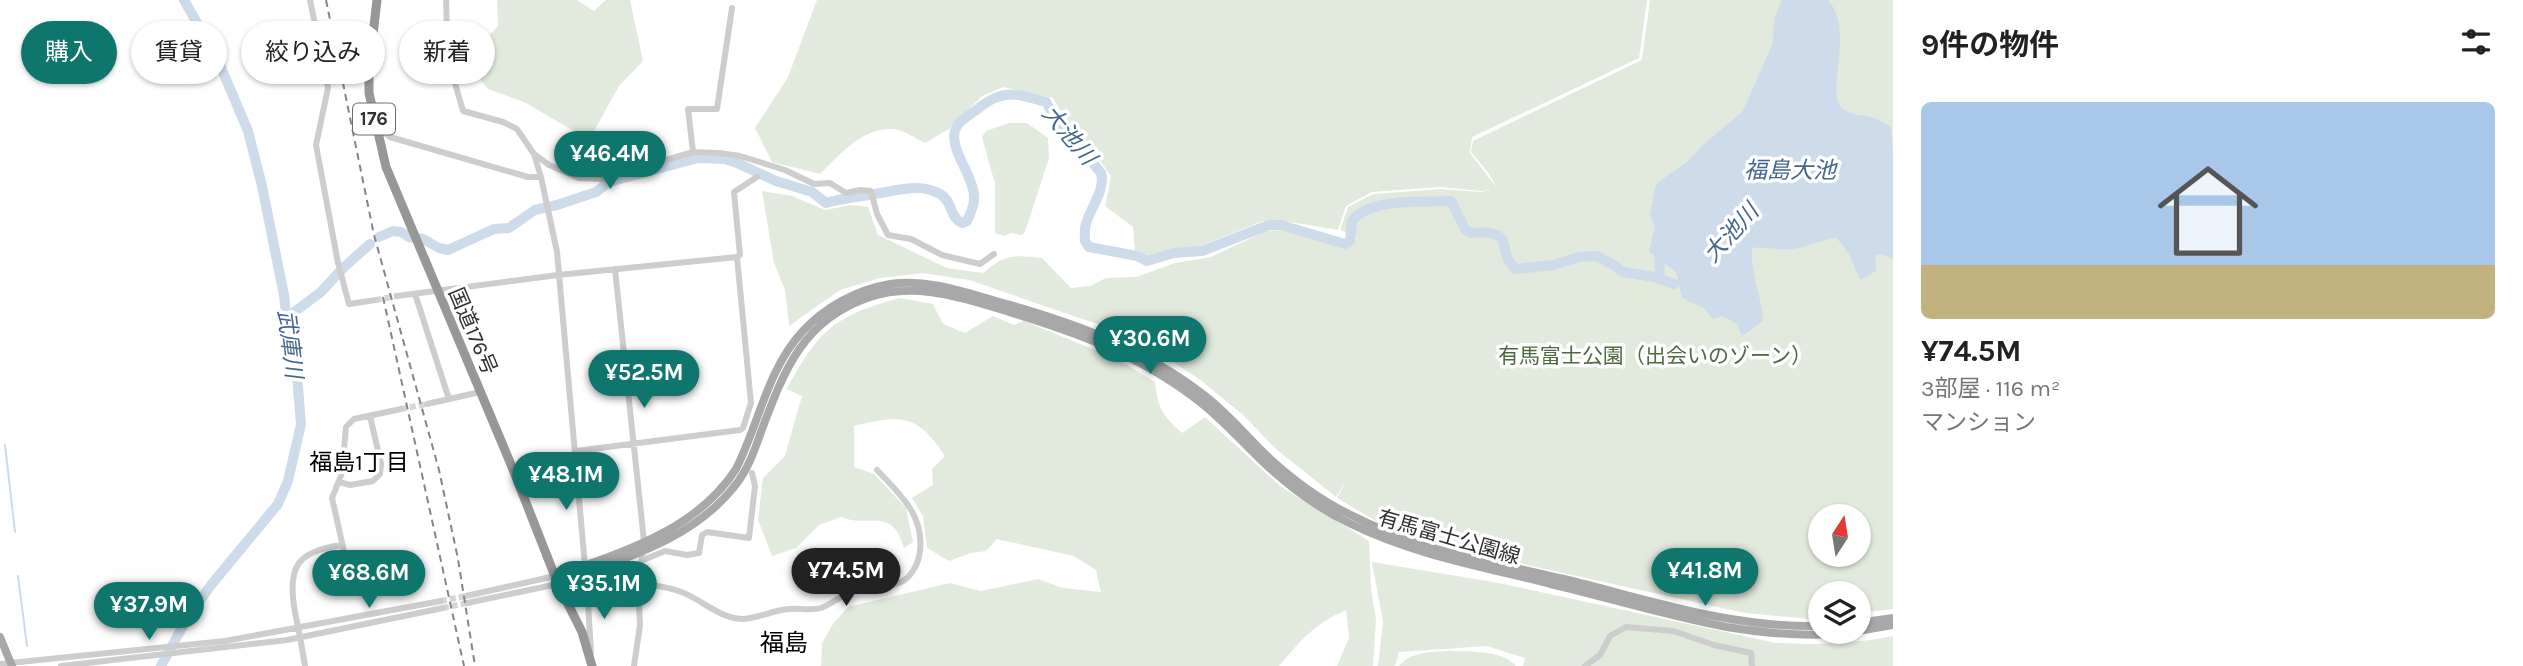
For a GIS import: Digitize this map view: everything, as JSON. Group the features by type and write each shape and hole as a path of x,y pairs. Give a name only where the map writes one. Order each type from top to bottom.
{"highway":[{"name":"国道176号","path":"377,0 369,93 386,167 557,580 582,632 591,662"}],"main road":[{"name":"有馬富士公園線","path":"557,580 585,566 644,551 703,509 727,484 747,447 779,364 789,347 815,319 831,307 872,288 891,284 931,284 1054,317 1108,337 1133,350 1204,395 1305,488 1376,527 1410,540 1708,617 1770,626 1808,626"},
{"name":"有馬富士公園線","path":"557,580 644,551 689,528 708,514 733,489 749,462 785,369 795,353 821,324 835,313 873,295 929,292 1054,325 1130,356 1199,401 1220,418 1280,478 1301,494 1349,523 1409,548 1727,628 1808,635"},
{"path":"1871,621 1893,618"},
{"name":"有馬富士公園線","path":"1871,629 1893,625"},
{"path":"0,637 11,664"}],"street":[{"path":"310,0 328,89 316,145 342,282 349,304 376,300"},
{"path":"446,0 448,59 463,111 503,122 517,129 534,155 541,177 552,226 558,275 585,566"},
{"path":"693,152 688,109 717,109 732,8"},
{"path":"376,127 380,127 390,137 419,146 528,177 541,177"},
{"path":"534,155 579,178 603,179 693,152 740,156 761,165 793,173 814,184 830,183 846,193 864,190 872,195 877,214 888,235 911,239 942,255 980,264 995,254"},
{"path":"576,452 743,428 751,403 737,257 740,255 734,192 757,177"},
{"path":"397,296 558,275 737,257"},
{"path":"615,269 644,551 638,584 640,625 634,666"},
{"path":"415,294 449,399"},
{"path":"427,404 480,392"},
{"path":"350,578 332,498 345,455 346,427 354,419 401,409"},
{"path":"339,482 350,485 373,481 380,474 381,464 370,416"},
{"path":"591,662 592,637 587,585 593,583 638,584 681,591 727,616 743,619 788,609 822,608 857,588 889,586 901,582 918,561 920,531 913,510 877,470"},
{"path":"644,551 694,556 699,553 702,535 707,532 749,538 755,486 752,473"},
{"path":"305,666 291,585 296,567 313,551 342,545"},
{"path":"466,599 557,580"},
{"path":"0,664 216,642 442,604 300,637 211,650 61,666"},
{"path":"1585,666 1600,655 1610,636 1626,627 1673,631 1714,645 1751,653 1752,666"}],"green space":[{"path":"497,0 577,0 594,11 606,0 630,0 643,61 619,86 589,140 526,103 488,89 484,84 495,84 495,29 498,26"},
{"name":"有馬富士公園（出会いのゾーン）","path":"817,0 1647,0 1639,58 1472,137 1470,153 1497,188 1471,152 1473,141 1642,60 1650,0 1893,0 1893,609 1871,612 1871,581 1808,581 1808,619 1745,613 1531,566 1381,524 1337,498 1347,479 1336,497 1276,449 1243,415 1199,379 1149,346 1097,324 969,280 923,273 880,278 840,290 789,326 785,290 774,263 762,191 792,196 825,210 851,205 868,207 878,235 947,268 983,273 1010,257 1042,258 1071,288 1090,286 1106,278 1136,277 1175,263 1211,257 1266,231 1283,230 1344,246 1357,237 1340,230 1348,207 1373,194 1441,189 1480,192 1492,190 1440,187 1372,192 1346,206 1338,230 1290,222 1263,221 1197,247 1169,250 1149,257 1135,251 1133,227 1105,206 1111,176 1084,138 1067,123 1053,98 1003,87 982,96 949,129 925,143 894,129 872,132 844,150 820,174 772,162 755,128 788,77"},
{"path":"1009,123 1027,123 1048,138 1049,158 1025,232 1022,235 1011,233 1004,236 995,233 995,184 982,137 986,131"},
{"path":"900,298 933,304 943,324 965,333 993,316 1014,325 1024,321 1117,359 1155,382 1162,410 1182,433 1205,417 1280,486 1369,541 1371,589 1376,620 1373,666 1337,666 1349,638 1346,610 1325,621 1309,634 1279,666 821,666 822,643 833,624 848,607 950,583 981,591 1038,579 1063,588 1101,592 1096,570 1074,556 997,539 986,551 949,561 927,548 923,516 912,498 933,485 932,469 945,456 935,442 916,425 896,419 854,426 854,467 874,474 906,508 913,542 904,548 899,535 886,522 841,517 819,525 796,548 772,556 758,520 763,478 785,456 802,396 787,389 809,352 831,328 860,311"},
{"path":"402,559 407,566 409,583 403,589 392,592 382,587 377,568"},
{"path":"1372,562 1499,583 1776,643 1871,644 1871,640 1893,636 1893,666 1523,666 1525,658 1487,646 1399,652 1395,666 1378,666 1383,622"},
{"path":"1467,651 1500,656 1516,666 1399,666 1412,656 1421,654"}],"water":[{"name":"福島大池","path":"1782,0 1828,0 1836,13 1839,28 1838,103 1847,112 1874,118 1891,127 1893,259 1881,254 1875,256 1876,271 1860,280 1849,254 1837,238 1792,249 1752,248 1763,321 1742,336 1737,324 1722,316 1713,319 1704,308 1682,298 1676,272 1649,252 1655,226 1650,215 1656,184 1688,161 1743,111 1772,45 1775,16"}],"waterway":[{"name":"武庫川","path":"161,666 184,624 211,585 278,504 288,481 301,424 296,362 284,295 248,131 217,58 184,0"},
{"name":"大池川","path":"379,237 393,231 401,232 448,250 494,229 509,228 535,210 596,192 609,182 698,158 725,159 737,163 776,181 812,192 826,203 908,188 932,190 944,197 955,217 962,223 967,221 970,215 974,195 970,179 957,152 954,135 956,128 963,119 989,101 1011,94 1046,102 1063,132 1076,142 1101,173 1100,192 1085,228 1085,241 1089,247 1137,256 1147,261 1174,253 1202,251 1269,225 1281,225 1345,244 1350,241 1352,221 1371,208 1398,203 1451,201 1465,229 1471,233 1486,232 1501,238 1510,263 1516,269 1596,256 1623,272 1654,277 1674,284"},
{"name":"大池川","path":"286,318 321,292 370,244"},
{"path":"1654,277 1659,277 1660,254"},
{"path":"5,445 15,532"},
{"path":"18,576 27,646"}],"tunnel":[{"path":"376,300 397,296"},
{"path":"401,409 427,404"},
{"path":"441,601 466,596"},
{"path":"443,608 467,603"}],"railway":[{"path":"326,0 374,235 439,470 458,559 475,666"},
{"path":"383,297 464,666"}],"district":[{"name":"福島1丁目","path":"359,462"},
{"name":"福島","path":"784,643"}]}
